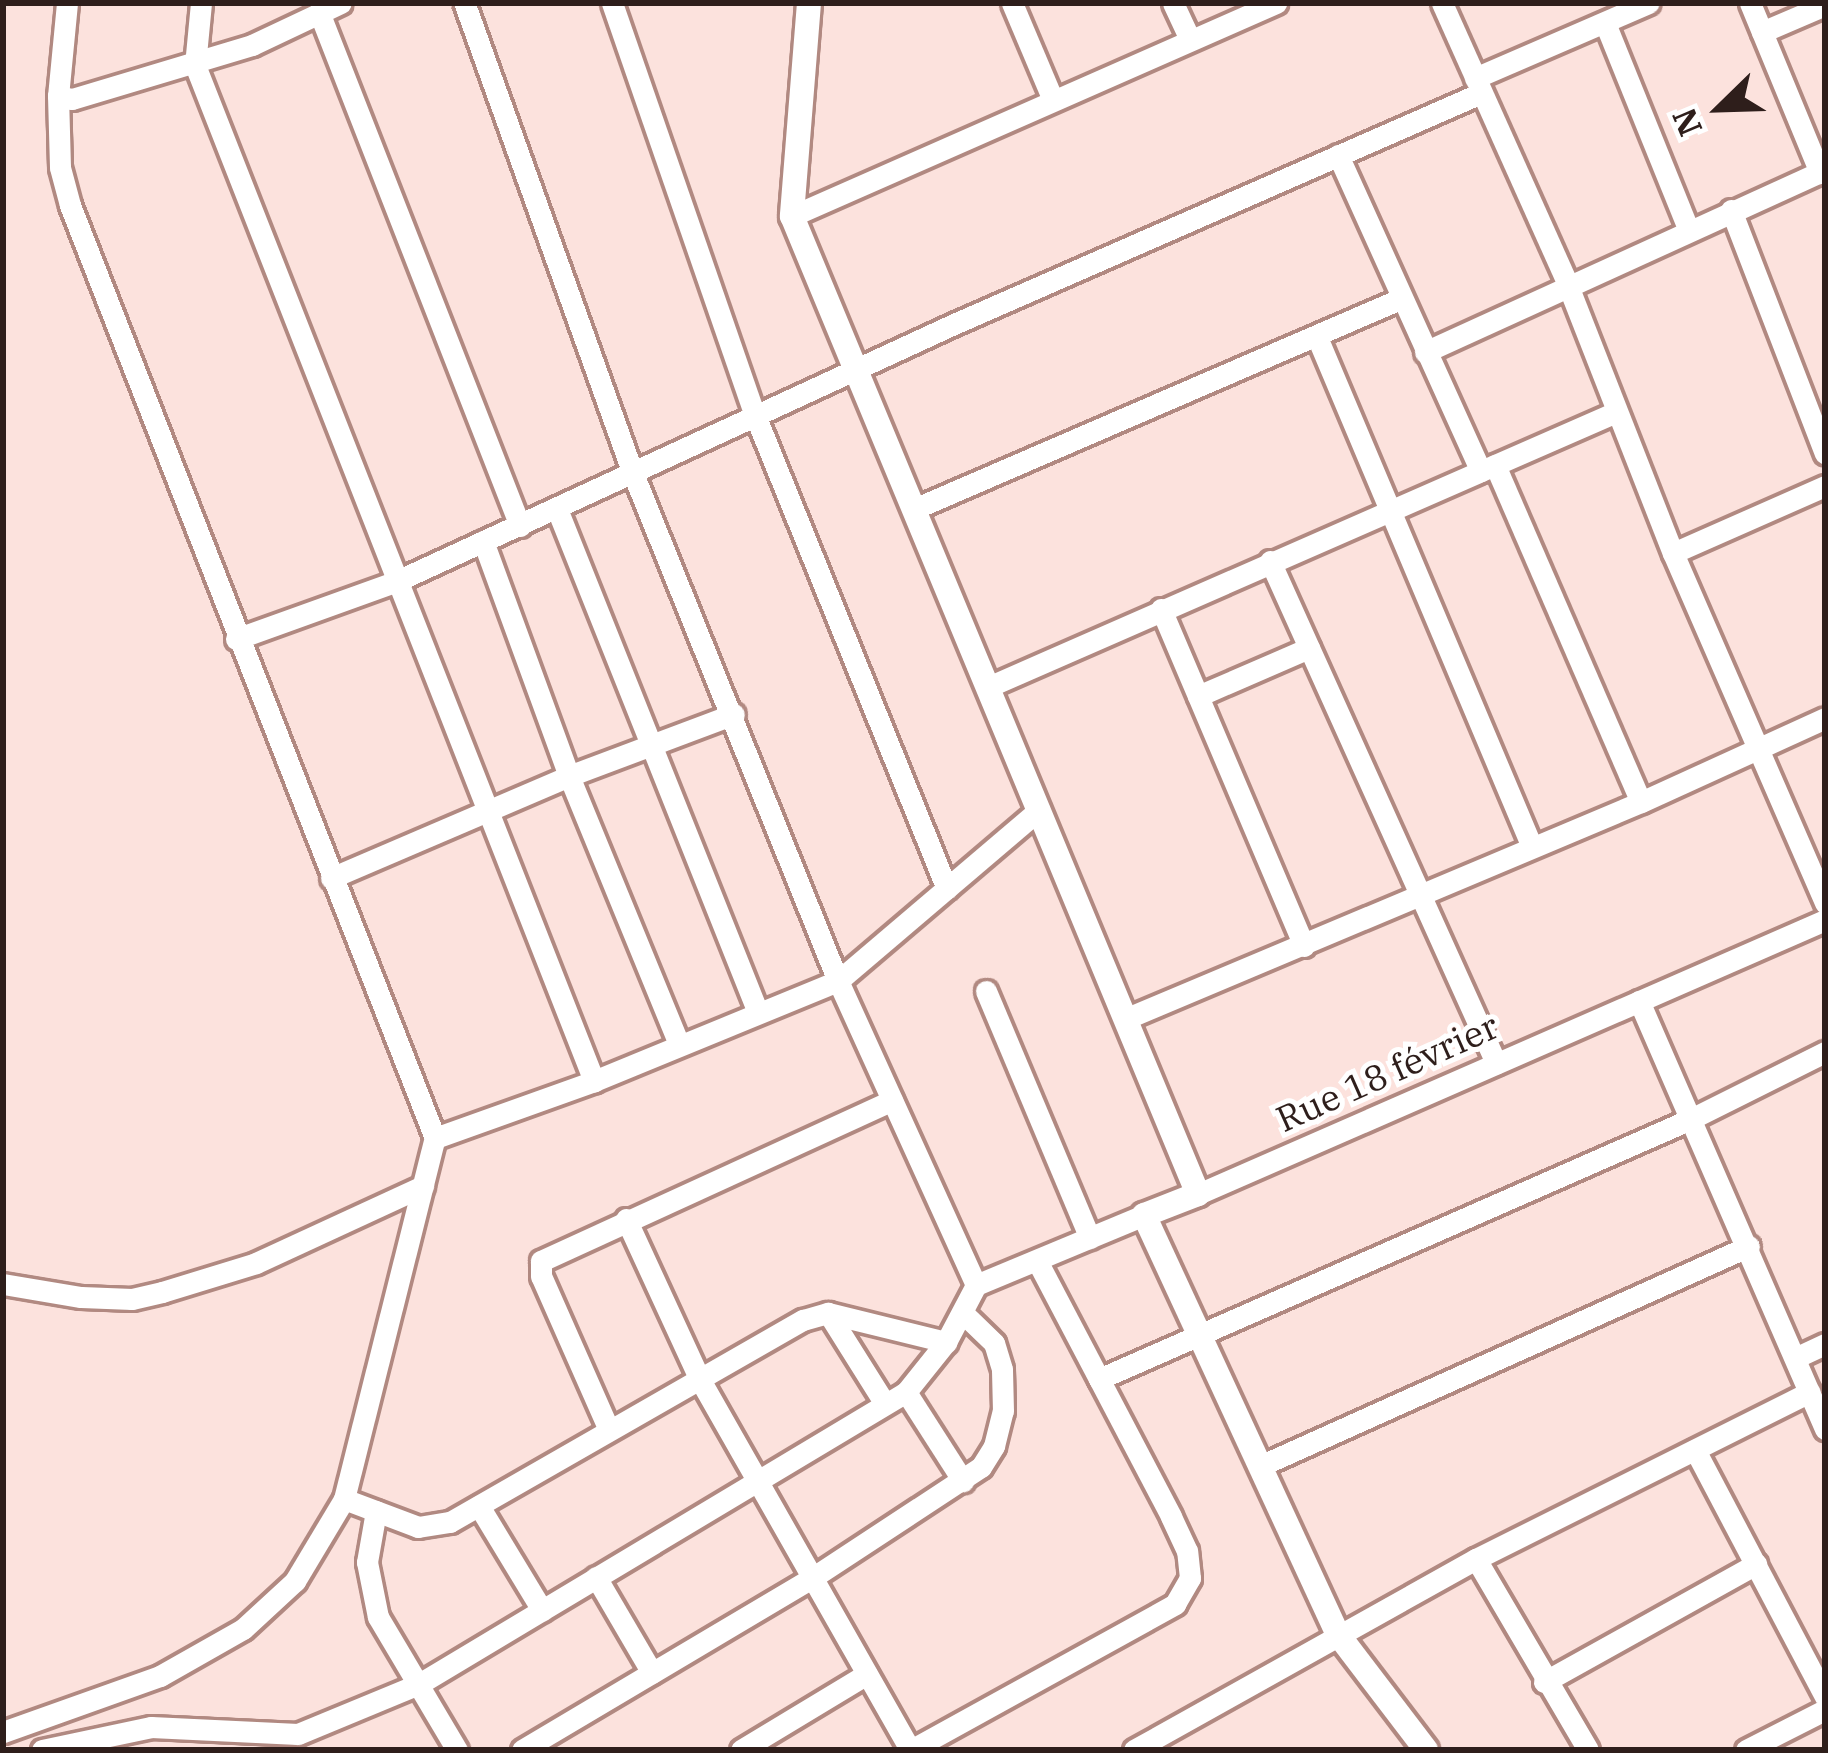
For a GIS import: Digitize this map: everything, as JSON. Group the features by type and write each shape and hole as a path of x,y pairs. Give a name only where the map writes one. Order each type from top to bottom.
{"street":[{"path":"3,1732 160,1676 243,1629 296,1581 344,1499 435,1138 70,205 60,167 58,96 67,3"},
{"path":"202,3 195,65 594,1081"},
{"path":"42,1750 151,1727 298,1742 419,1684 906,1392 946,1342 976,1285 838,981 632,471 464,3"},
{"path":"612,3 755,416 947,889"},
{"path":"808,3 792,216 1198,1193"},
{"path":"1012,3 1053,100"},
{"path":"1173,3 1190,40"},
{"path":"792,216 1276,3"},
{"path":"1442,3 1567,283 1673,553 1825,903"},
{"path":"236,639 397,581 520,526 632,471 1338,155 1648,3"},
{"path":"1425,352 1567,283 1823,171 1750,3"},
{"path":"1762,32 1825,5"},
{"path":"58,96 88,98 195,65 253,45 330,7 520,526"},
{"path":"1605,23 1688,228"},
{"path":"1338,155 1400,299 1488,468 1641,802"},
{"path":"1731,210 1825,454"},
{"path":"914,509 1400,299"},
{"path":"1317,337 1532,847"},
{"path":"988,687 1616,412"},
{"path":"1673,553 1825,486"},
{"path":"557,509 647,746 758,1010"},
{"path":"483,541 569,776 679,1044"},
{"path":"1270,561 1496,1064"},
{"path":"1161,609 1304,946"},
{"path":"1198,696 1309,649"},
{"path":"331,878 569,776 734,714"},
{"path":"1125,1019 1641,802 1825,718"},
{"path":"435,1138 594,1081 838,981 1039,811"},
{"name":"Rue 18 février","path":"976,1285 1825,920"},
{"path":"986,991 1090,1238"},
{"path":"1639,1001 1825,1429"},
{"path":"1099,1379 1693,1118 1825,1052"},
{"path":"609,1430 539,1267 548,1254 892,1100"},
{"path":"3,1284 81,1297 132,1299 256,1263 423,1186"},
{"path":"1144,1215 1337,1633 1426,1750"},
{"path":"626,1219 698,1378 911,1750 1185,1594 1190,1578 1186,1551 1037,1261"},
{"path":"1260,1466 1749,1246"},
{"path":"344,1499 418,1527 436,1527 802,1320 828,1313 946,1342"},
{"path":"828,1313 885,1405"},
{"path":"522,1750 812,1578 981,1467 994,1446 1003,1411 1002,1369 994,1343 964,1313"},
{"path":"1795,1358 1825,1344"},
{"path":"906,1392 963,1481"},
{"path":"1134,1750 1476,1558 1809,1392"},
{"path":"1695,1450 1825,1697"},
{"path":"478,1506 542,1610"},
{"path":"376,1511 367,1562 368,1590 377,1617 457,1750"},
{"path":"1476,1558 1544,1682 1588,1750"},
{"path":"1544,1682 1756,1564"},
{"path":"596,1577 652,1673"},
{"path":"741,1750 867,1673"},
{"path":"1746,1750 1825,1710"}]}
